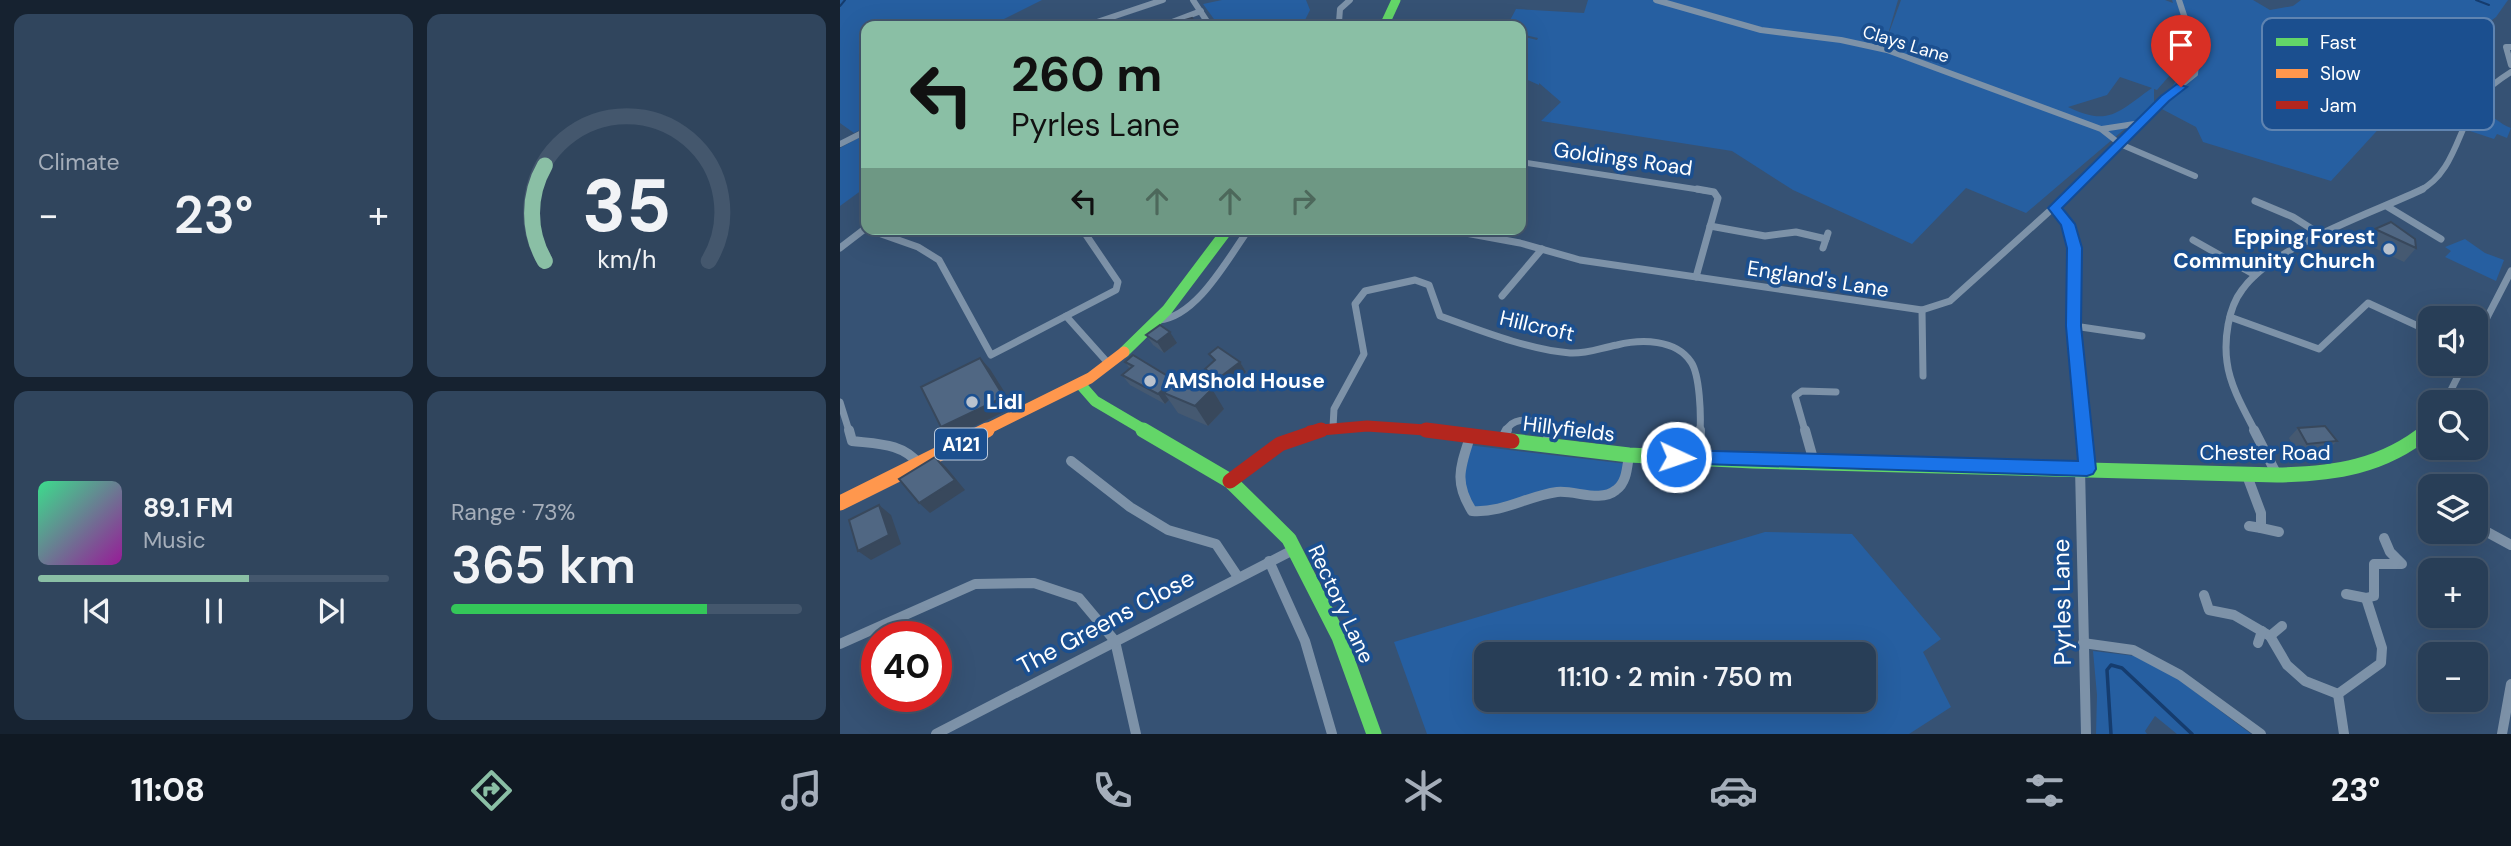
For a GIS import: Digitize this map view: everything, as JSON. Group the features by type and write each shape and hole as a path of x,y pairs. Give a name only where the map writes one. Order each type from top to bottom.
{"street":[{"path":"1100,21 1163,0"},
{"path":"1193,0 1207,21"},
{"path":"1339,21 1340,9 1350,0"},
{"path":"1386,21 1396,0"},
{"name":"Clays Lane","path":"1656,0 1761,30 1841,40 1887,50 2101,129 2120,144 2196,176"},
{"path":"1923,376 1922,310 1950,301 2039,218 2055,208 2141,122 2195,74 2197,55 2179,0"},
{"path":"1175,21 1201,11"},
{"path":"2511,47 2506,47 2511,65"},
{"path":"2494,82 2511,72"},
{"path":"2101,129 2141,122"},
{"path":"2277,475 2227,363 2230,317 2241,291 2255,275 2288,254 2388,207 2440,178 2464,130"},
{"path":"840,144 861,134"},
{"name":"Goldings Road","path":"1526,163 1710,190 1718,198 1696,277"},
{"path":"2255,201 2293,217 2323,236"},
{"path":"2388,207 2441,239"},
{"name":"Pyrles Lane","path":"2055,208 2068,224 2074,248 2074,326 2084,469 2083,643 2086,734"},
{"path":"1710,226 1765,236 1796,232 1827,236 1823,248"},
{"path":"840,248 861,233"},
{"path":"883,235 918,247 939,260 991,355 1116,290 1118,282 1086,235"},
{"name":"A121","path":"840,503 1081,385 1135,345 1159,320 1223,235"},
{"path":"1159,320 1165,322 1175,318 1194,302 1244,235"},
{"name":"England's Lane","path":"1473,235 1580,260 1922,310"},
{"path":"2193,240 2255,275"},
{"path":"1502,296 1542,249"},
{"path":"2488,316 2511,273"},
{"name":"Hillcroft","path":"1333,427 1334,409 1364,354 1353,306 1365,291 1415,280 1429,285 1440,316 1492,335 1578,354 1638,341 1674,348 1693,364 1701,415 1699,459"},
{"path":"2230,317 2319,349 2368,303 2418,326"},
{"path":"1066,316 1108,363"},
{"path":"2074,326 2142,336"},
{"name":"Rectory Lane","path":"1081,385 1095,401 1230,481 1289,539 1339,636 1374,734"},
{"path":"1814,462 1795,396 1802,391 1836,392"},
{"path":"840,402 852,441 897,446 911,453 920,465"},
{"path":"1502,440 1510,424 1518,420 1546,423 1550,430 1546,446"},
{"name":"Hillyfields","path":"1230,481 1288,439 1333,427 1364,424 1629,455 2084,469"},
{"path":"1470,437 1459,473 1460,494 1472,511 1489,514 1559,492 1600,495 1616,492 1625,480 1629,455"},
{"name":"Chester Road","path":"2084,469 2331,474 2380,463 2404,452 2418,440"},
{"path":"1071,461 1130,507 1168,530 1216,544 1238,577"},
{"path":"2246,473 2261,513 2261,527"},
{"path":"2249,526 2279,533"},
{"path":"2488,533 2511,545"},
{"path":"2346,594 2366,598 2374,596 2374,564 2402,564 2390,552 2384,538"},
{"name":"The Greens Close","path":"936,734 1295,549"},
{"path":"1269,561 1305,641 1332,734"},
{"path":"840,644 975,584 1034,583 1079,598 1115,641 1136,734"},
{"path":"2204,595 2209,610 2234,615 2266,634 2287,665 2305,681 2338,694"},
{"path":"2338,694 2381,663 2382,649 2366,598"},
{"path":"2258,643 2266,634 2282,626"},
{"path":"2083,643 2133,650 2145,656 2180,675 2261,734"},
{"path":"2502,734 2511,684"},
{"path":"2338,694 2344,734"}],"shaded area":[{"path":"840,0 1042,0 1004,21 861,21 861,130 854,133 840,123"},
{"path":"1222,0 1306,0 1310,10 1304,21 1215,21 1203,4"},
{"path":"1588,0 1898,0 1886,41 1901,0 2165,0 2173,3 2172,0 2253,0 2270,10 2293,6 2301,0 2508,0 2494,18 2262,18 2262,130 2378,130 2331,181 2203,142 2196,127 2160,108 2186,63 2182,53 2183,60 2157,90 2154,89 2154,104 2026,213 1966,188 1912,244 1793,190 1732,151 1541,121 1561,102 1539,83 1526,79 1526,37 1538,38 1526,35 1526,21 1510,21 1516,9 1584,13","holes":["2120,77 2152,88 2113,114 2094,116 2068,107 2107,95"]},
{"path":"2494,118 2511,128 2507,138 2497,134 2494,139 2470,131 2494,130"},
{"path":"861,137 861,191 840,206 840,148"},
{"path":"2465,239 2485,253 2504,260 2496,281 2445,257 2451,251 2445,247"},
{"path":"1468,445 1628,464 1616,492 1559,492 1472,511 1460,494"},
{"path":"1765,532 1852,534 1941,639 1923,652 1951,707 1909,734 1427,734 1394,642"},
{"path":"2093,651 2135,656 2178,679 2251,734 2177,734 2155,716 2145,731 2147,734 2096,734 2097,695"}],"building":[{"path":"2391,222 2415,239 2416,248 2375,229"},
{"path":"1160,325 1170,332 1157,342 1146,335"},
{"path":"1218,347 1240,362 1219,378 1205,369 1215,360 1209,354"},
{"path":"1133,355 1174,380 1158,394 1122,375 1133,366 1125,362"},
{"name":"Lidl","path":"980,358 1004,397 941,427 921,387"},
{"path":"1182,376 1212,389 1195,406 1164,393"},
{"path":"2325,426 2337,441 2307,444 2298,428"},
{"path":"935,457 955,480 919,503 899,479"},
{"path":"879,505 889,535 858,551 849,520"}],"waterway":[{"path":"840,6 845,0"},
{"path":"2476,0 2489,5"},
{"path":"2111,734 2107,670 2111,665 2122,668 2192,734"}],"traffic: fast":[{"path":"1386,21 1396,0"},
{"path":"1124,352 1167,310 1224,235"},
{"path":"1081,385 1095,401 1230,481 1289,539 1339,637 1374,734"},
{"path":"1512,441 1629,455 1753,461 2277,475 2321,473 2360,467 2396,453 2418,438"}],"traffic: slow":[{"path":"840,503 1090,378 1124,352"}],"traffic: jam":[{"path":"1230,481 1287,440 1310,431 1337,427 1398,427 1512,441"}],"place":[{"name":"Epping Forest Community Church","path":"2389,249"},
{"name":"AMShold House","path":"1150,381"},
{"name":"Lidl","path":"972,402"}],"route":[{"path":"1676,457 2087,469 2074,326 2074,248 2068,224 2055,208 2165,98 2181,87"}]}
